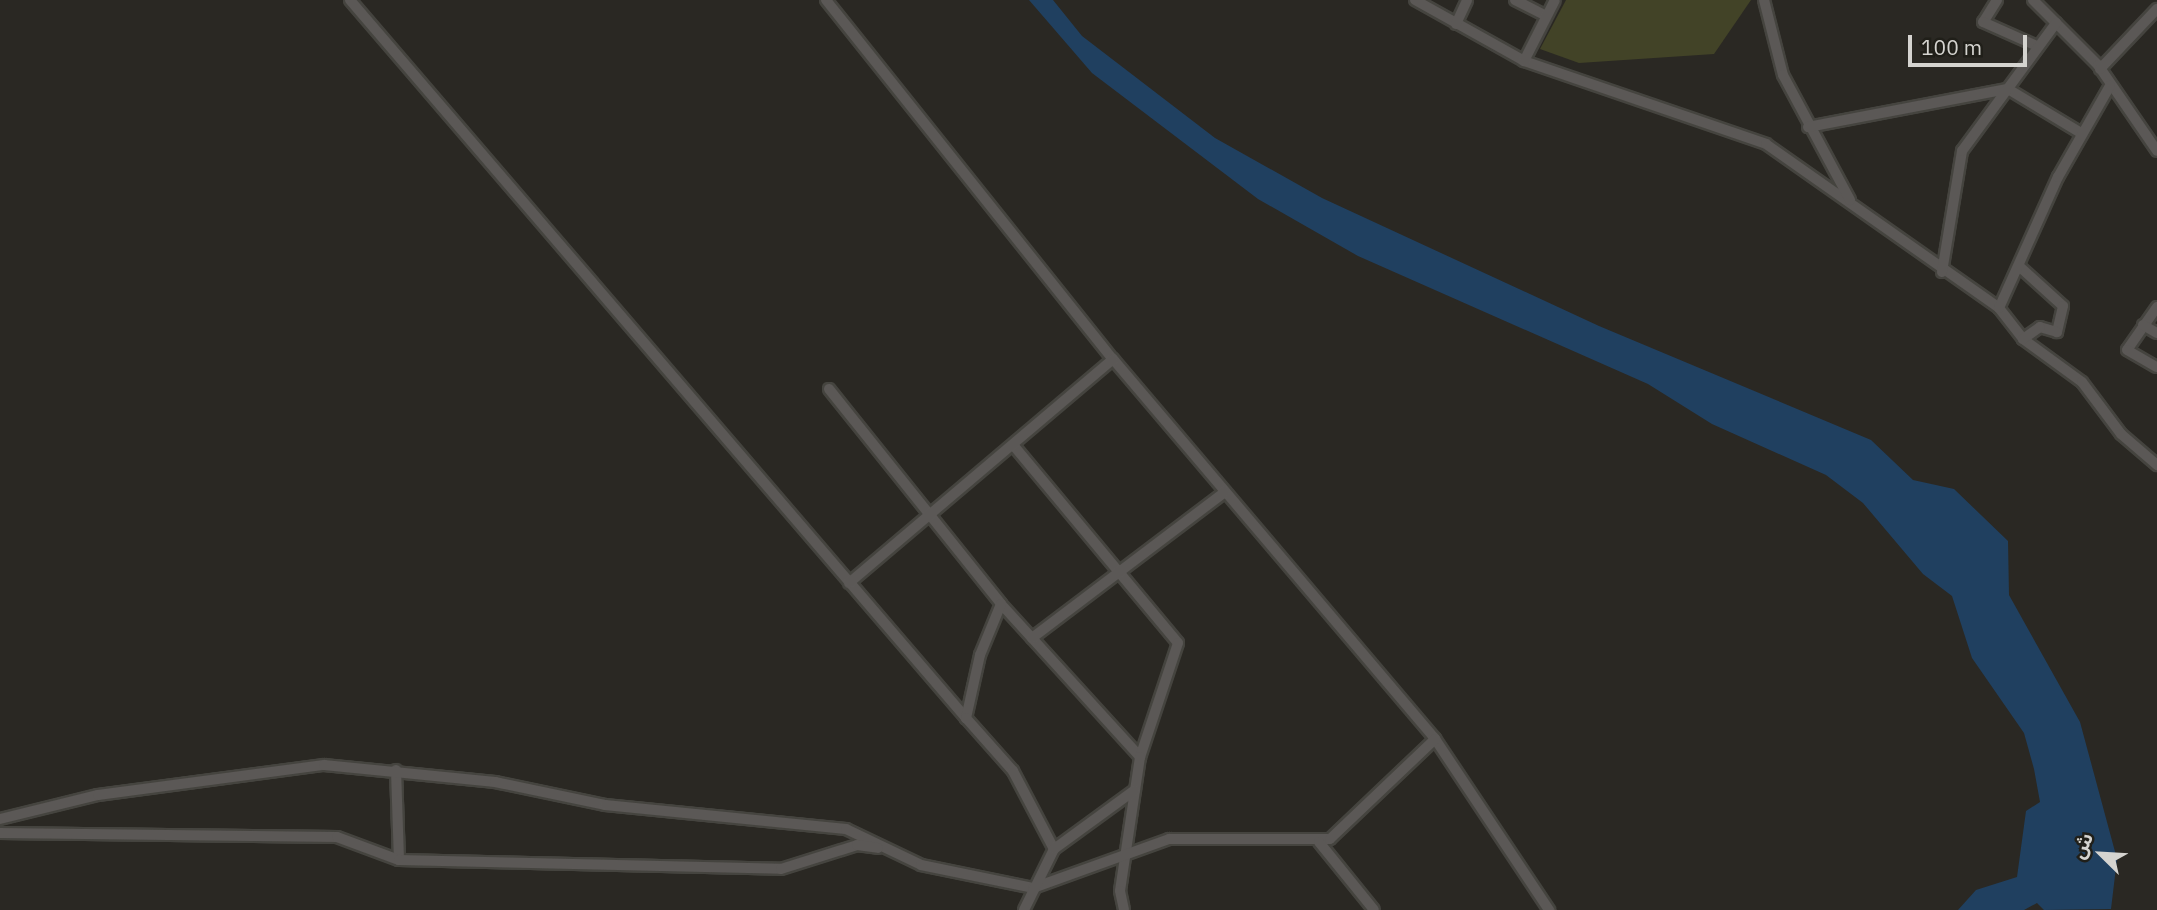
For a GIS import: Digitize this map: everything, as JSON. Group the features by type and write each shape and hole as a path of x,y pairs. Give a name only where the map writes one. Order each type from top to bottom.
{"street":[{"path":"350,0 1013,771 1054,849"},
{"path":"826,0 1113,359 1435,739 1549,910"},
{"path":"1456,24 1467,0"},
{"path":"1515,0 1546,16"},
{"path":"1524,61 1555,0"},
{"path":"1764,0 1776,58 1808,127 1852,203"},
{"path":"1997,0 1983,22 2037,46"},
{"path":"2033,0 2100,69 2157,151"},
{"path":"1418,1 1524,61 1730,128 1766,144 1852,203 1942,272 1999,307 2023,339 2082,382 2121,434 2157,466"},
{"path":"2100,69 2157,9"},
{"path":"1942,272 1962,151 2056,23"},
{"path":"1999,307 2081,133 2110,86"},
{"path":"1808,127 2008,89 2081,133"},
{"path":"2020,267 2063,306 2057,332 2040,327 2023,339"},
{"path":"2157,307 2127,350 2157,367"},
{"path":"2143,325 2157,333"},
{"path":"849,583 1014,446 1113,359"},
{"path":"829,389 1001,604 1140,757"},
{"path":"1014,446 1178,643 1140,757 1124,852 1124,910"},
{"path":"1032,638 1120,576 1224,493"},
{"path":"966,718 980,654 1001,604"},
{"path":"0,819 98,795 266,769 396,770 605,805 846,829 921,865 1032,888 1124,852 1195,838 1319,842 1330,839 1435,739"},
{"path":"396,770 400,860"},
{"path":"1024,910 1032,888 1054,849 1135,790"},
{"path":"0,833 337,837 400,860 781,869 857,845 891,850"},
{"path":"1319,842 1374,910"}],"green space":[{"path":"1566,0 1751,0 1714,54 1579,63 1540,49"}],"water":[{"path":"1029,0 1053,0 1082,36 1215,138 1322,198 1599,326 1871,440 1913,480 1954,489 2008,541 2009,595 2080,722 2117,859 2111,909 2044,910 2037,903 2024,910 1958,910 1976,890 2017,877 2026,811 2040,802 2034,769 2024,733 1972,658 1952,596 1923,574 1863,503 1826,475 1712,424 1648,384 1358,256 1258,199 1092,73"}]}
